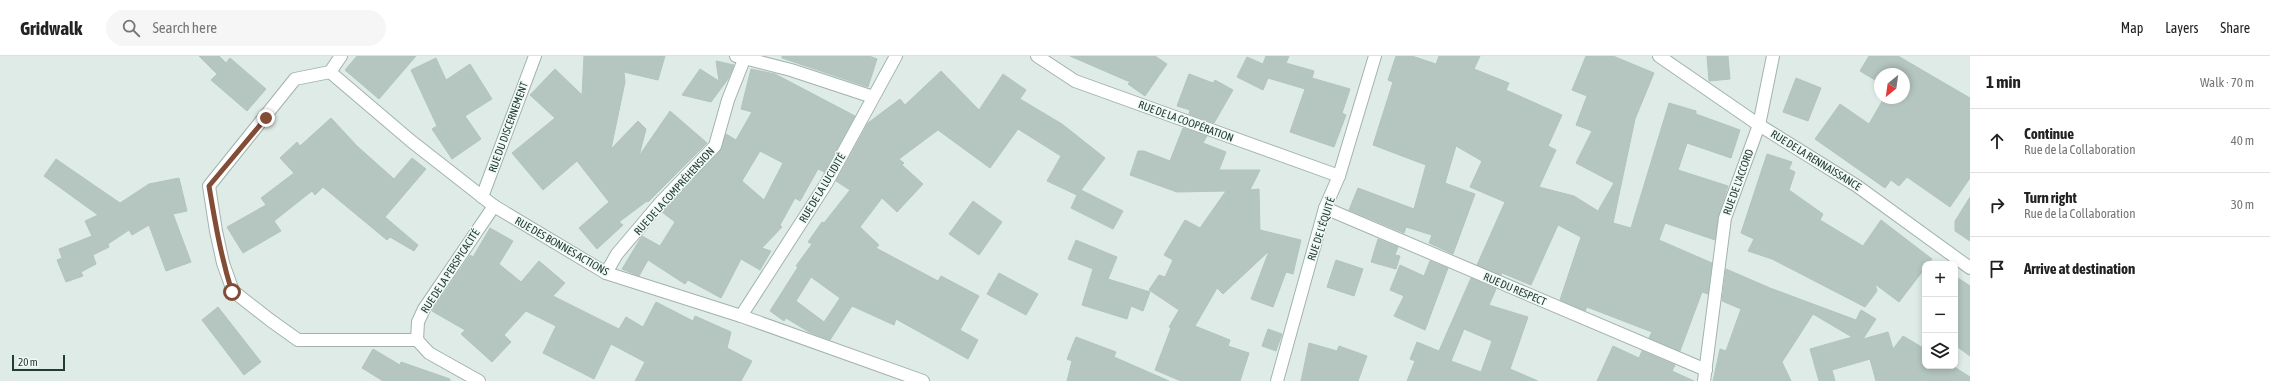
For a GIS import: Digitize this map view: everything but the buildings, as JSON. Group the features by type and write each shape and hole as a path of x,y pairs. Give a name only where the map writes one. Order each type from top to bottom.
{"street":[{"path":"341,56 330,72 295,79 209,186 223,263 232,292 298,340 416,340 429,353 479,381"},
{"name":"RUE DU DISCERNEMENT","path":"482,197 534,56"},
{"name":"RUE DE LA LUCIDITÉ","path":"741,316 826,184 896,56"},
{"name":"RUE DE LA COOPÉRATION","path":"1037,56 1075,80 1340,176"},
{"name":"RUE DE L'ÉQUITÉ","path":"1277,381 1325,208 1340,176 1375,56"},
{"name":"RUE DE LA RENNAISSANCE","path":"1659,56 1759,125 1857,186 1970,268"},
{"name":"RUE DE L'ACCORD","path":"1705,376 1725,218 1759,125 1773,56"},
{"path":"741,57 873,97"},
{"name":"RUE DE LA COMPRÉHENSION","path":"606,273 617,254 661,202 715,146 741,57"},
{"name":"RUE DES BONNES ACTIONS","path":"330,72 411,142 494,206 606,273 741,316 923,381"},
{"name":"RUE DE LA PERSPICACITÉ","path":"416,340 418,322 424,309 494,206"},
{"name":"RUE DU RESPECT","path":"1325,208 1705,376"}],"route":[{"path":"232,292 223,263 209,186 266,118"}]}
